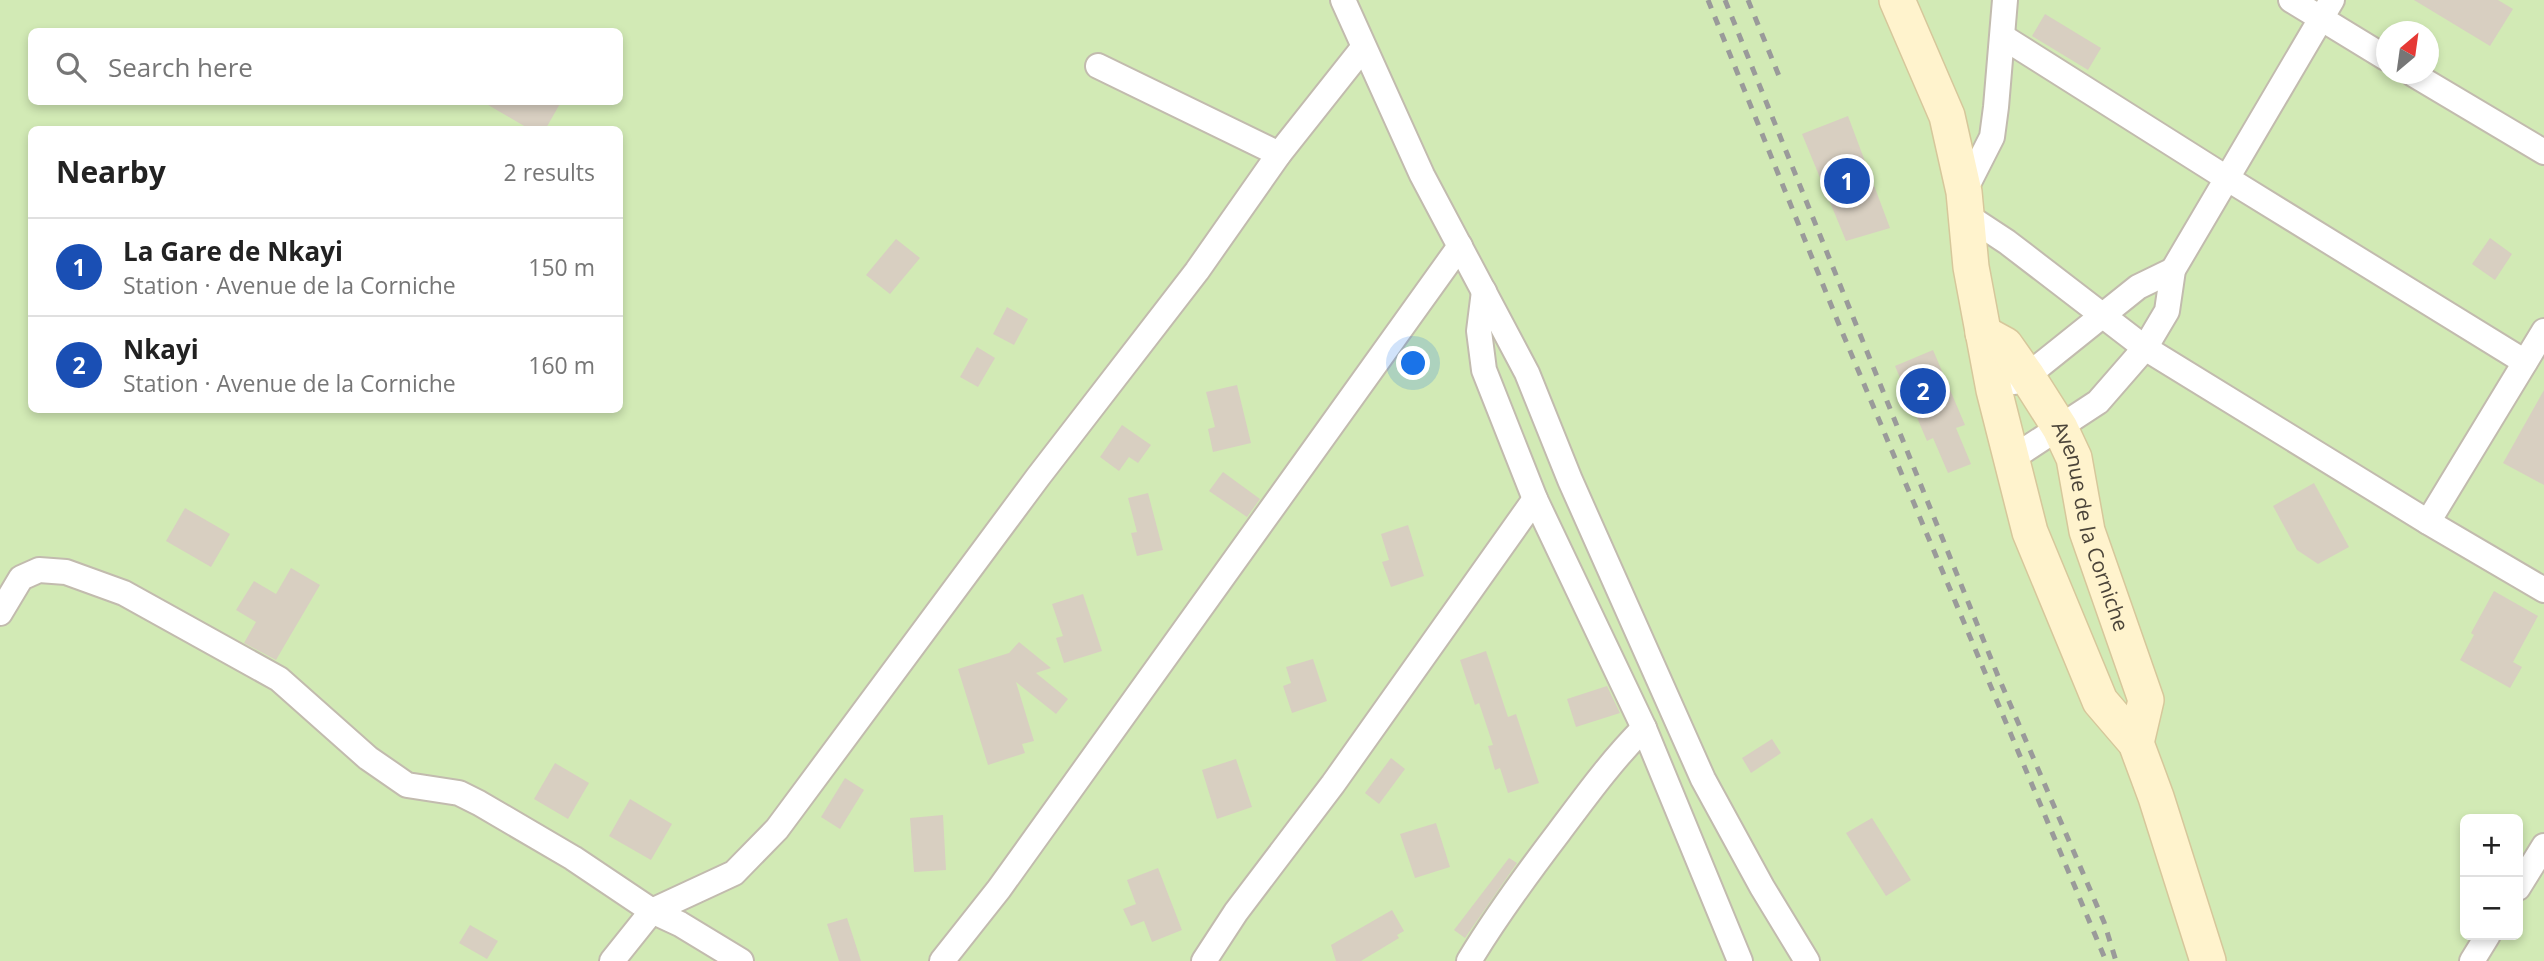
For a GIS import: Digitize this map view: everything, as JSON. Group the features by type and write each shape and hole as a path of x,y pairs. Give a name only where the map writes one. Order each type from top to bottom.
{"street":[{"path":"1343,0 1422,175 1527,373 1570,480 1703,779 1762,887 1807,961"},
{"path":"1897,0 1947,116 1965,203 1971,267 1994,390 2030,532 2100,701 2136,743 2208,961"},
{"path":"1965,203 1992,137 2005,0"},
{"path":"2291,0 2326,9 2376,50"},
{"path":"2011,459 2098,402 2145,348 2168,311 2172,270 2326,9"},
{"path":"2003,37 2525,362"},
{"path":"612,961 652,911 734,873 777,829 1038,477 1197,271 1279,154 1363,48"},
{"path":"1098,65 1279,154"},
{"path":"2430,84 2544,152"},
{"path":"1965,203 2007,242 2145,348 2544,590"},
{"path":"942,961 999,889 1460,246"},
{"path":"1994,390 2027,376 2138,287 2172,270"},
{"path":"1484,291 1479,331 1484,370 1535,499 1644,728 1740,961"},
{"path":"2428,522 2544,331"},
{"name":"Avenue de la Corniche","path":"1983,333 2005,345 2060,428 2074,458 2087,531 2146,700 2136,743"},
{"path":"1204,961 1236,912 1334,784 1535,499"},
{"path":"0,613 21,578 38,569 66,572 124,593 279,679 368,758 407,785 459,793 479,803 573,858 652,911 680,924 741,961"},
{"path":"1469,961 1498,915 1586,795 1620,751 1644,728"},
{"path":"2523,880 2544,846"},
{"path":"2472,961 2485,940"}],"green space":[{"path":"0,0 2544,0 2544,961 0,961"}],"building":[{"path":"2414,0 2498,0 2513,9 2490,46"},
{"path":"2045,14 2101,48 2088,70 2032,36"},
{"path":"488,105 559,105 547,126 524,126"},
{"path":"1848,116 1890,228 1846,241 1802,134"},
{"path":"2490,238 2512,254 2495,280 2472,264"},
{"path":"896,239 920,258 890,294 866,275"},
{"path":"1007,307 1028,319 1014,345 993,334"},
{"path":"977,347 995,358 978,387 960,377"},
{"path":"1933,350 1965,425 1956,428 1971,464 1948,473 1933,438 1927,441 1895,366"},
{"path":"1237,385 1251,443 1213,452 1208,429 1215,427 1206,392"},
{"path":"2544,390 2544,485 2503,463"},
{"path":"1122,425 1151,445 1138,463 1129,457 1119,471 1100,457"},
{"path":"1223,472 1260,499 1247,517 1209,491"},
{"path":"2314,483 2349,547 2318,564 2297,550 2273,506"},
{"path":"1148,493 1163,550 1137,556 1131,533 1137,532 1128,498"},
{"path":"185,508 230,534 211,567 166,541"},
{"path":"1408,525 1424,576 1391,587 1382,562 1389,560 1381,534"},
{"path":"291,568 320,585 276,660 244,643 256,622 236,610 254,581 276,594"},
{"path":"2494,591 2538,616 2513,662 2522,667 2510,688 2460,660"},
{"path":"1083,594 1102,651 1064,663 1056,638 1063,636 1052,604"},
{"path":"1019,642 1051,668 1036,673 1068,699 1056,714 1016,682 1034,741 1022,744 1025,753 988,765 958,669 1009,653"},
{"path":"1486,651 1508,717 1516,714 1539,783 1508,793 1500,768 1495,770 1488,746 1493,745 1479,703 1475,705 1460,660"},
{"path":"1313,659 1327,701 1292,713 1283,686 1291,683 1286,667"},
{"path":"1607,686 1620,713 1576,727 1567,699"},
{"path":"1772,739 1781,753 1751,773 1742,758"},
{"path":"1391,758 1405,769 1379,804 1365,793"},
{"path":"1236,759 1252,807 1217,819 1202,770"},
{"path":"555,763 589,783 568,819 534,799"},
{"path":"845,778 864,790 840,829 821,817"},
{"path":"630,799 672,824 651,860 609,836"},
{"path":"943,815 946,870 914,872 910,818"},
{"path":"1872,818 1911,880 1886,896 1846,833"},
{"path":"1436,823 1450,867 1415,878 1400,834"},
{"path":"1509,858 1517,863 1465,938 1454,930"},
{"path":"1158,868 1182,930 1152,942 1144,921 1131,926 1123,909 1136,904 1127,880"},
{"path":"1392,910 1404,931 1397,935 1399,938 1361,961 1336,961 1331,945"},
{"path":"847,918 861,961 839,961 827,924"},
{"path":"470,925 498,941 487,959 459,943"}],"railway":[{"path":"1708,0 1840,327 2106,961"},
{"path":"1725,0 1998,676 2104,922 2116,961"},
{"path":"1748,0 1779,76"}],"place":[{"name":"La Gare de Nkayi","path":"1847,181"},
{"name":"Nkayi","path":"1923,391"}]}
